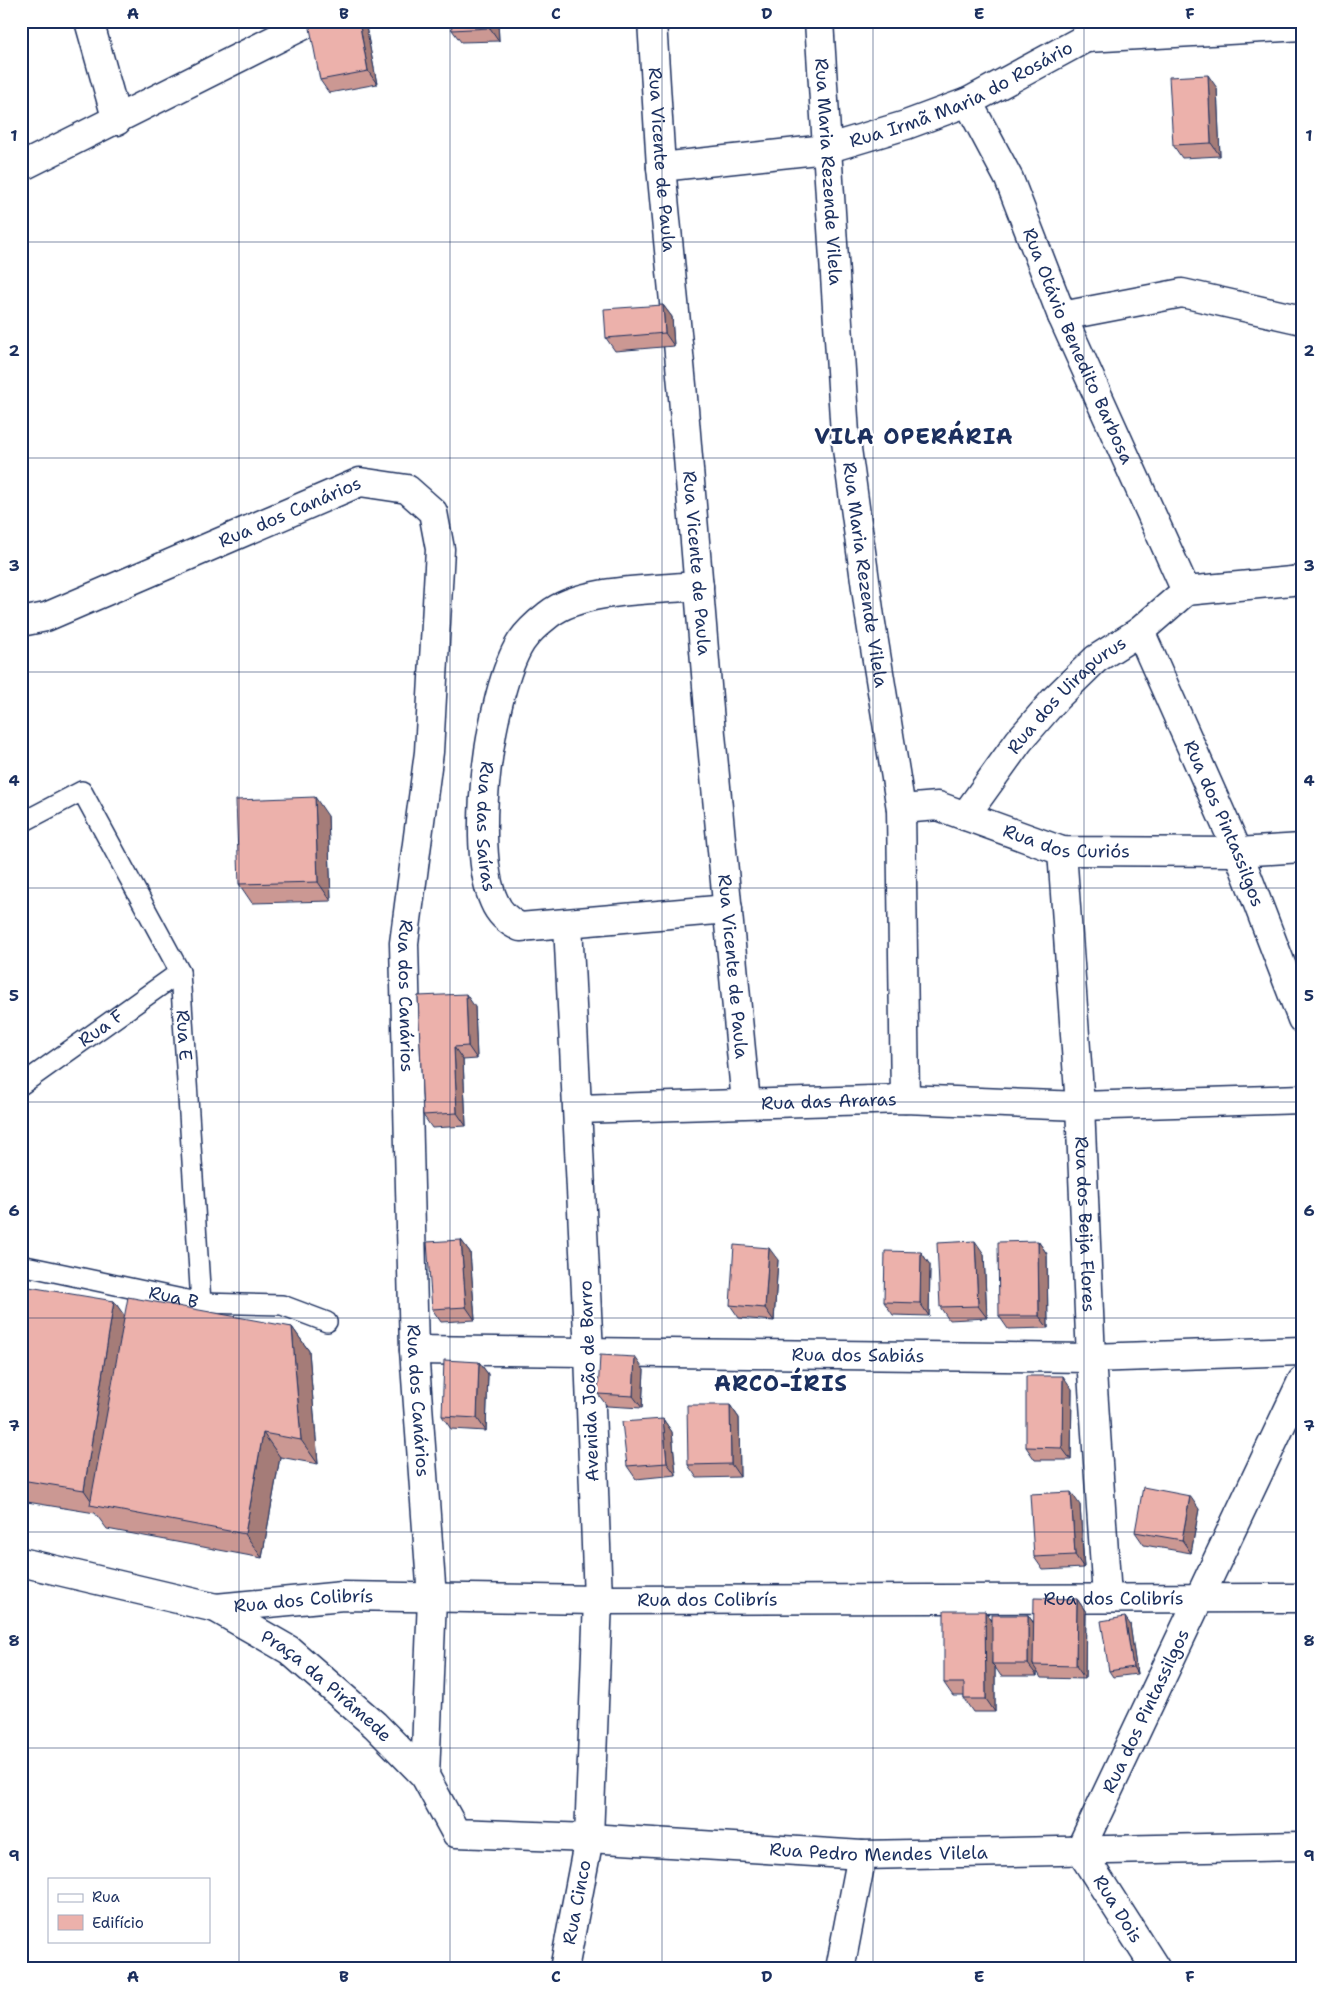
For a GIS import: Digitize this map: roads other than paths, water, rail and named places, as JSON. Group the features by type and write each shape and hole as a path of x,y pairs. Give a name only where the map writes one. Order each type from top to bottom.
{"street":[{"path":"89,21 116,121"},
{"name":"Rua Vicente de Paula","path":"652,21 661,166 682,375 699,586 746,1103"},
{"name":"Rua Maria Rezende Vilela","path":"819,21 845,434 870,617 902,809 904,1099"},
{"path":"21,167 116,121 308,22"},
{"path":"1096,30 1302,26"},
{"name":"Rua Irmã Maria do Rosário","path":"661,166 826,149 906,125 968,102 1096,30"},
{"name":"Rua Otávio Benedito Barbosa","path":"968,102 1008,179 1062,316 1186,591"},
{"path":"1062,316 1182,293 1302,320"},
{"name":"Rua dos Canários","path":"21,622 46,617 360,482 407,489 433,512 440,549 429,752 404,943 414,1350 432,1598 425,1776"},
{"path":"1186,591 1302,580"},
{"name":"Rua das Saíras","path":"699,586 585,597 549,614 521,641 502,688 485,777 481,823 490,891 498,909 515,925 530,927 728,909"},
{"name":"Rua dos Uirapurus","path":"965,816 1019,741 1056,698 1096,659 1140,631 1186,591"},
{"name":"Rua dos Pintassilgos","path":"1140,631 1238,852 1302,1019"},
{"name":"Rua dos Curiós","path":"902,809 938,806 1062,851 1238,852 1302,848"},
{"name":"Rua dos Beija Flores","path":"1062,851 1080,1106 1090,1358 1107,1597"},
{"name":"Avenida João de Barro","path":"568,924 589,1353 598,1600 589,1838"},
{"name":"Rua das Araras","path":"578,1109 904,1099 1080,1106 1302,1099"},
{"name":"Rua dos Sabiás","path":"414,1350 1090,1358 1302,1351"},
{"name":"Rua dos Pintassilgos","path":"1080,1850 1302,1382"},
{"path":"21,1562 216,1608"},
{"name":"Rua dos Colibrís","path":"216,1608 342,1596 598,1600 1107,1597 1302,1598"},
{"name":"Praça da Pirâmede","path":"216,1608 289,1650 375,1724 425,1776"},
{"name":"Rua Pedro Mendes Vilela","path":"425,1776 456,1833 589,1838 862,1855 1302,1846"},
{"name":"Rua Cinco","path":"564,1969 589,1838"},
{"name":"Rua Dois","path":"1080,1850 1156,1969"},
{"path":"840,1969 862,1855"}],"lane":[{"name":"Rua E","path":"21,823 82,791 180,972 202,1303"},
{"name":"Rua F","path":"21,1086 180,972"},
{"name":"Rua B","path":"21,1265 202,1303 282,1305 327,1322"}],"district":[{"name":"VILA OPERÁRIA","path":"914,436"},
{"name":"ARCO-ÍRIS","path":"781,1383"}]}
